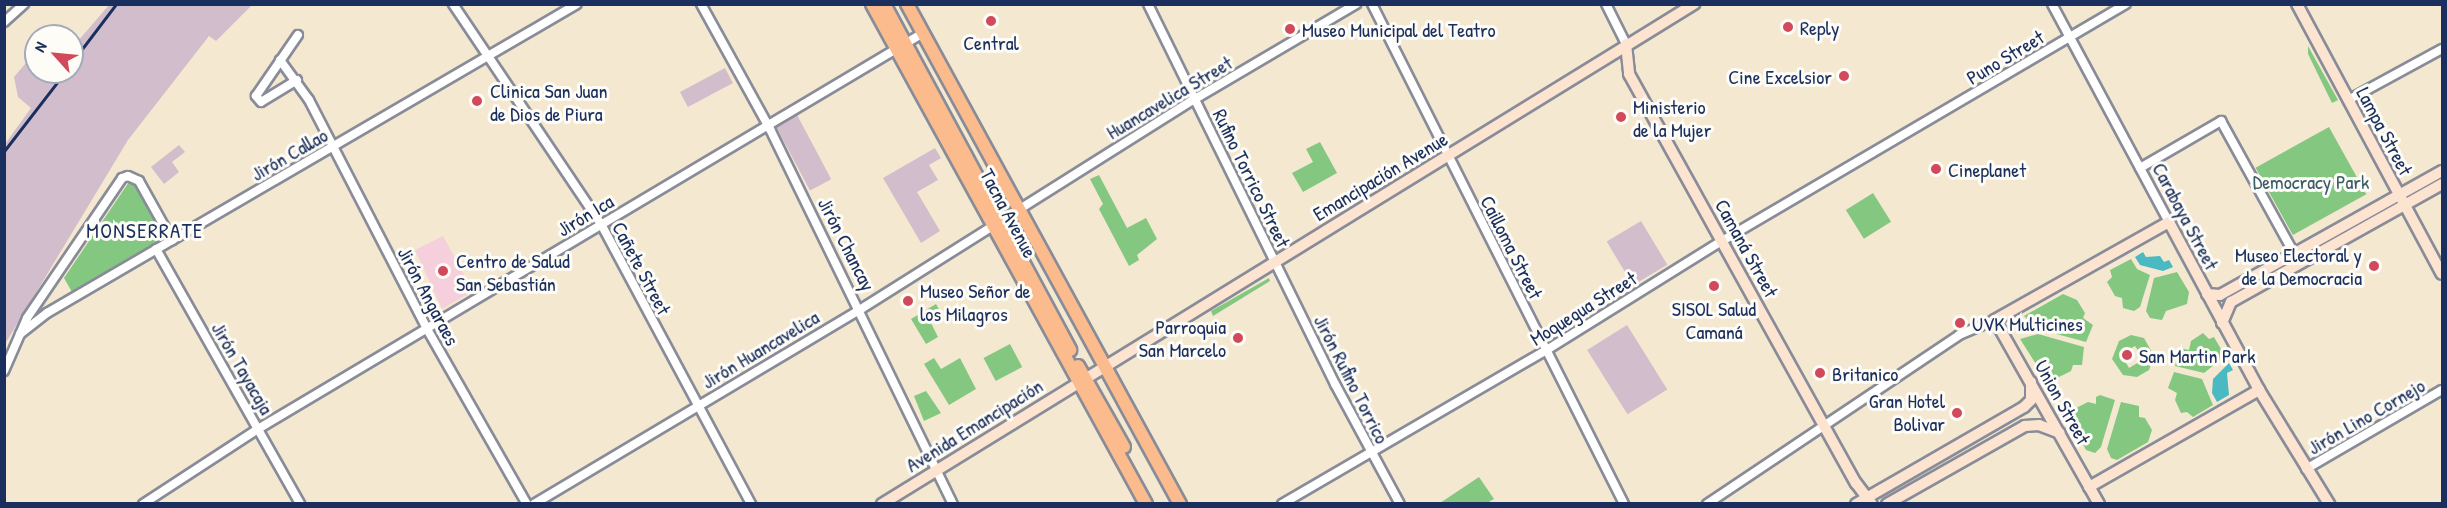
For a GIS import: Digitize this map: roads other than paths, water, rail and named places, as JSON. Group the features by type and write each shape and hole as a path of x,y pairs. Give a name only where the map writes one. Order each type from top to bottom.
{"main road":[{"name":"Tacna Avenue","path":"872,4 901,46 1082,380 1146,504"},
{"name":"Tacna Avenue","path":"884,4 901,46"},
{"name":"Tacna Avenue","path":"908,4 1022,206 1104,366 1180,504"},
{"name":"Emancipación Avenue","path":"1082,380 1694,4"},
{"name":"Lampa Street","path":"2297,4 2442,274"},
{"name":"Camaná Street","path":"1626,44 1629,74 1869,500"},
{"path":"2402,201 2442,171"},
{"path":"2207,294 2220,295 2297,258 2402,201 2442,184"},
{"path":"1995,320 2169,222"},
{"name":"Carabaya Street","path":"2169,222 2259,390 2306,470 2329,504"},
{"path":"2222,323 2231,302 2297,258"},
{"name":"Union Street","path":"1995,320 2029,376 2099,504"},
{"path":"1856,504 1869,500 2024,407 2032,393 2029,376"},
{"path":"1082,380 1155,504"},
{"name":"Avenida Emancipación","path":"882,504 936,468 1082,380"},
{"path":"2090,487 2259,390"},
{"path":"1887,504 2025,426 2038,425 2060,433"}],"street":[{"path":"4,22 24,4"},
{"name":"Cañete Street","path":"453,4 601,224 751,504"},
{"name":"Jirón Callao","path":"20,334 47,313 578,4"},
{"name":"Jirón Chancay","path":"701,4 768,125 861,309 953,504"},
{"name":"Rufino Torrico Street","path":"1148,4 1370,450"},
{"name":"Huancavelica Street","path":"996,222 1195,99 1356,4"},
{"name":"Cailloma Street","path":"1372,4 1624,504"},
{"name":"Camaná Street","path":"1606,4 1626,44"},
{"name":"Carabaya Street","path":"2052,4 2169,222"},
{"name":"Puno Street","path":"1901,138 2126,4"},
{"name":"Jirón Ica","path":"143,504 258,429 923,33"},
{"path":"297,80 260,102 256,95 298,34"},
{"path":"2348,100 2442,49"},
{"name":"Jirón Angaraes","path":"280,60 297,80 309,100 427,328 527,504"},
{"path":"2140,168 2221,122 2297,258"},
{"name":"Moquegua Street","path":"1282,504 1370,450 1545,351 1722,242 1901,138"},
{"path":"4,371 12,347 90,220 117,182 128,176 139,180 172,240"},
{"name":"Jirón Huancavelica","path":"534,504 861,309 996,222"},
{"name":"Jirón Tayacaja","path":"156,249 300,504"},
{"path":"1707,504 1959,335 1995,320"},
{"path":"4,354 12,347"},
{"name":"Jirón Lino Cornejo","path":"2306,470 2442,390"},
{"name":"Jirón Rufino Torrico","path":"1370,450 1400,504"}],"water":[{"path":"2143,252 2146,257 2160,256 2164,262 2169,260 2173,267 2163,271 2140,265 2135,257"},
{"path":"2229,363 2233,370 2227,373 2229,395 2217,402 2212,393 2213,379"}],"railway":[{"path":"84,46 116,4"},
{"path":"4,151 56,84"}],"place":[{"name":"Central","path":"991,21"},
{"name":"Reply","path":"1788,27"},
{"name":"Museo Municipal del Teatro","path":"1290,29"},
{"name":"Cine Excelsior","path":"1844,76"},
{"name":"Clinica San Juan de Dios de Piura","path":"477,101"},
{"name":"Ministerio de la Mujer","path":"1621,117"},
{"name":"Cineplanet","path":"1936,169"},
{"name":"Museo Electoral y de la Democracia","path":"2374,266"},
{"name":"Centro de Salud San Sebastián","path":"443,271"},
{"name":"SISOL Salud Camaná","path":"1714,286"},
{"name":"Museo Señor de los Milagros","path":"908,301"},
{"name":"UVK Multicines","path":"1960,323"},
{"name":"Parroquia San Marcelo","path":"1238,338"},
{"name":"San Martin Park","path":"2127,355"},
{"name":"Britanico","path":"1820,373"},
{"name":"Gran Hotel Bolivar","path":"1957,413"}],"district":[{"name":"MONSERRATE","path":"145,231"}],"park label":[{"name":"Democracy Park","path":"2311,181"}]}
